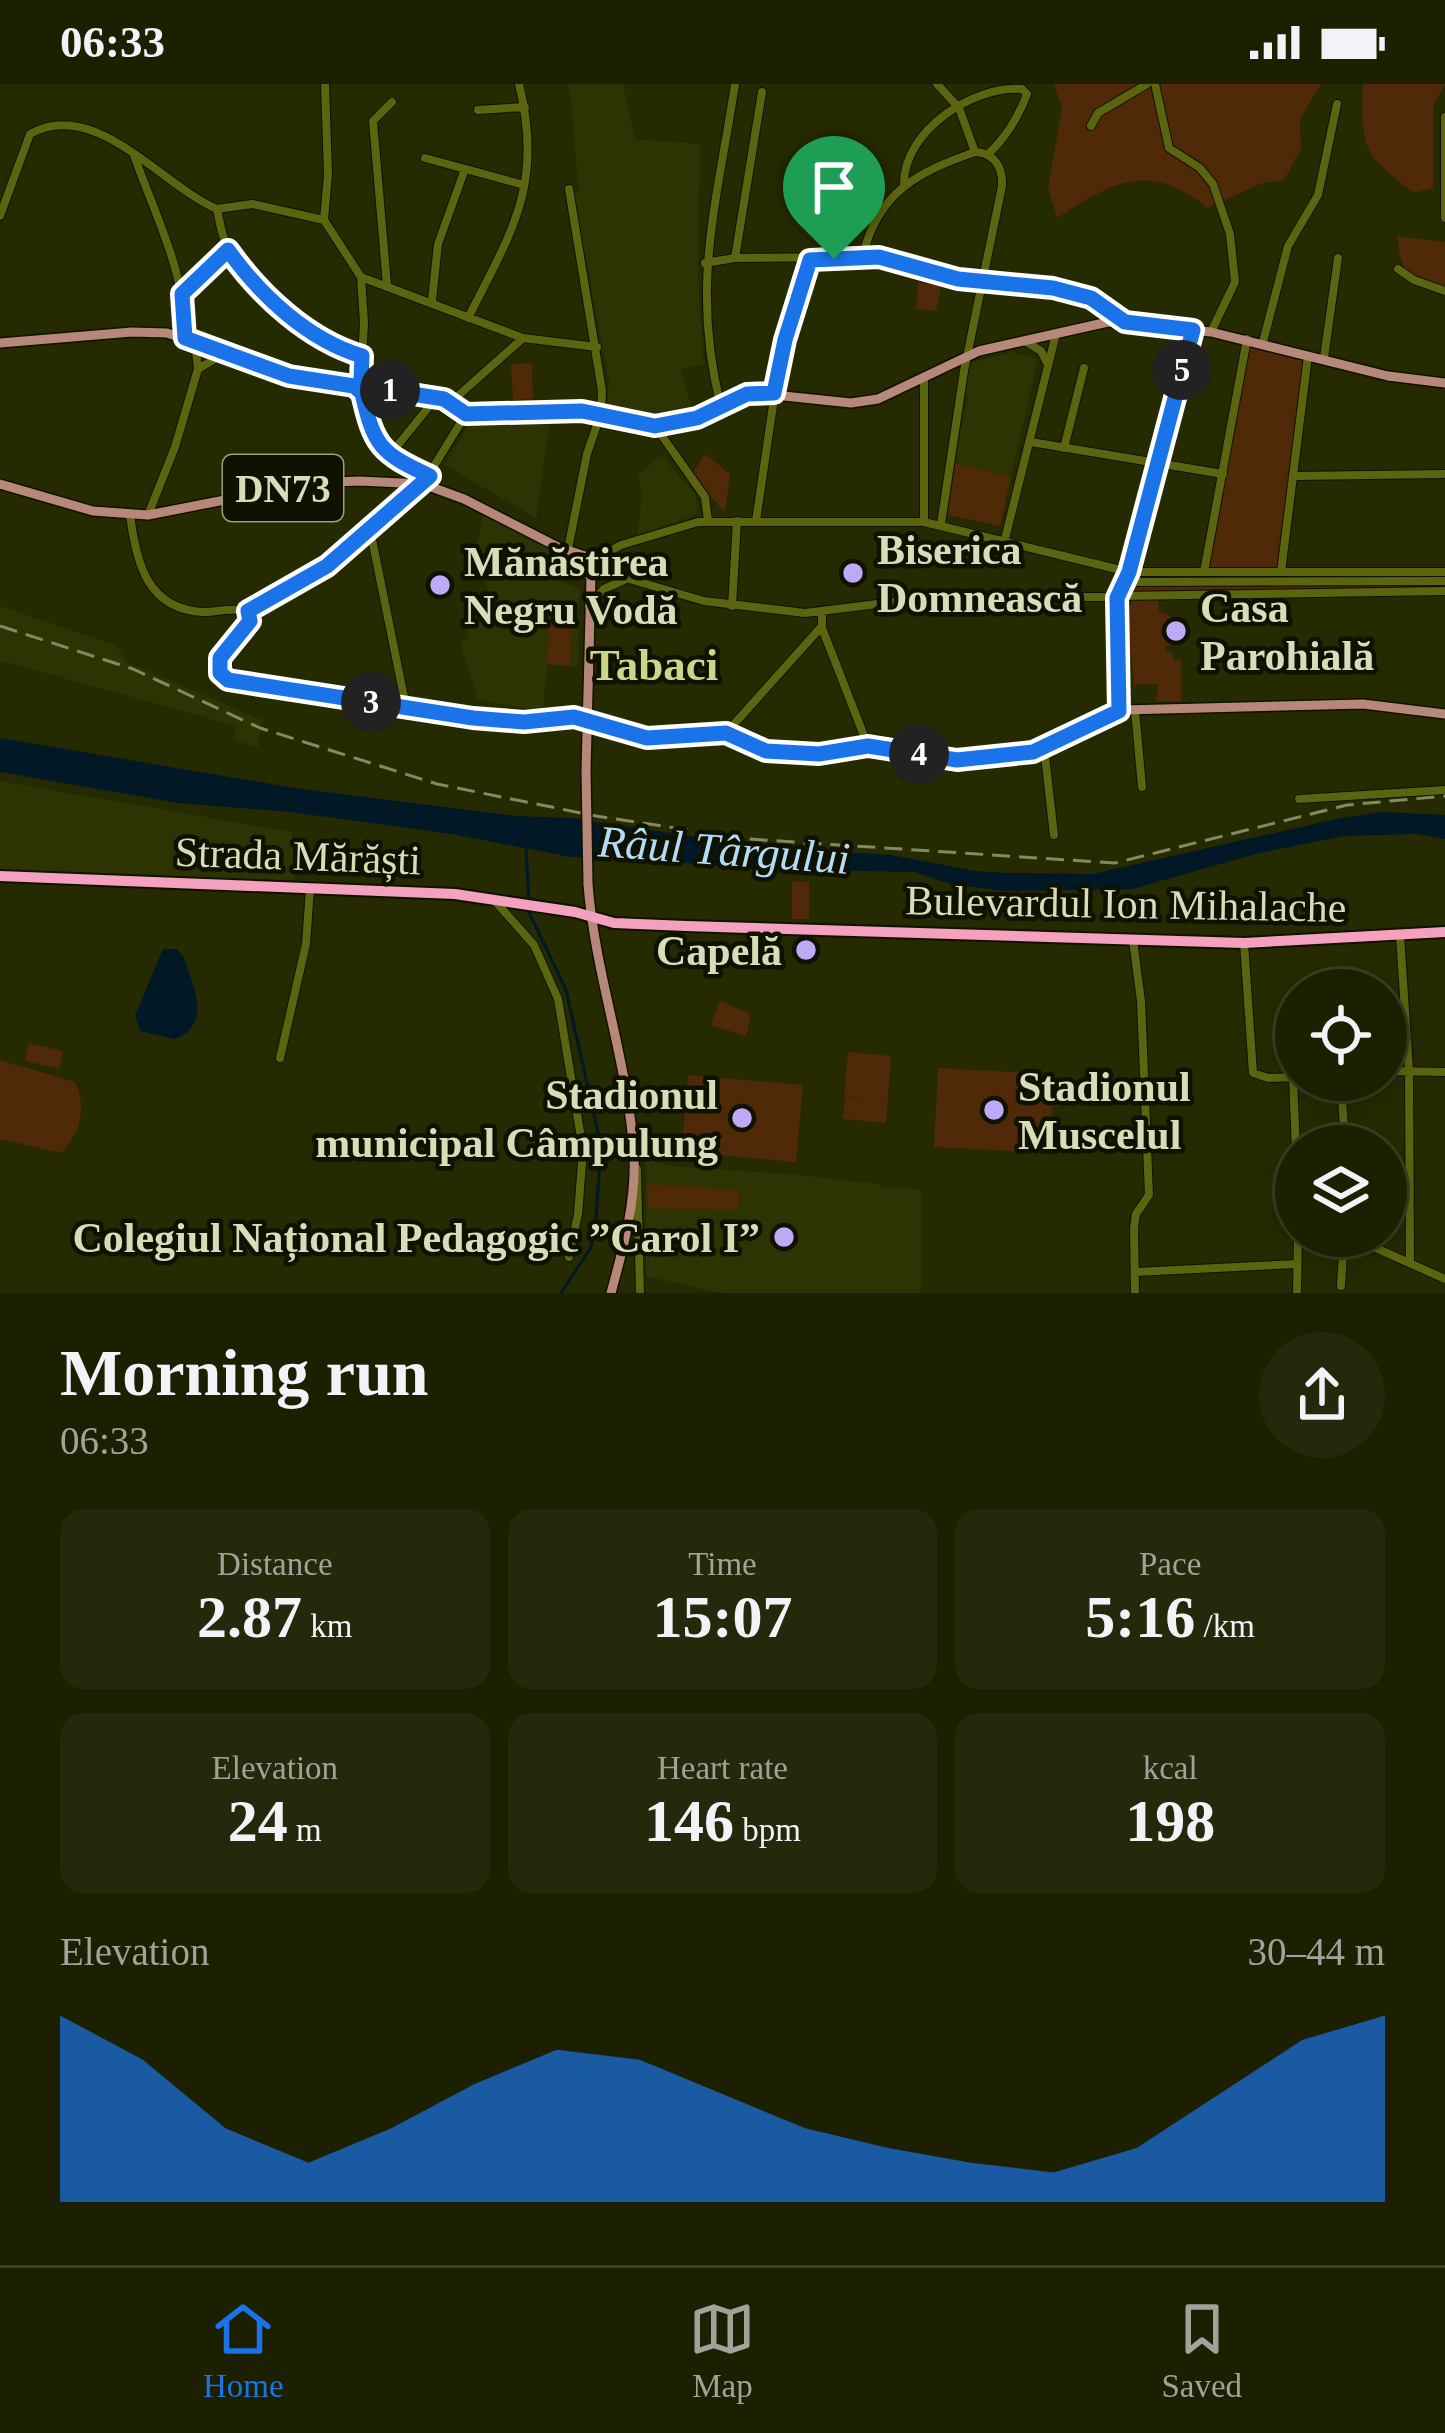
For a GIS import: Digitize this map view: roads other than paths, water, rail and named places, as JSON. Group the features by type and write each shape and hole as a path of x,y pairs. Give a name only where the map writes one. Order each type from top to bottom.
{"highway":[{"name":"Strada Mărăști","path":"0,876 440,892 591,917"},
{"name":"Bulevardul Ion Mihalache","path":"591,917 686,926 1244,943 1445,932"}],"main road":[{"path":"0,344 132,332 190,340 304,380 436,398 466,414 566,410 655,426 690,421 747,394 851,403 896,394 970,356 1108,322 1210,332 1388,376 1445,383"},
{"name":"DN73","path":"0,484 76,507 148,515 312,483 426,480 563,548 594,557"},
{"name":"DN73","path":"563,548 592,572"},
{"path":"594,557 588,607 588,884 634,1159 628,1227 611,1293"},
{"path":"592,572 594,557"},
{"path":"587,720 647,738 726,733 766,751 819,754 868,746 957,760 1044,747 1119,711 1363,704 1445,714"}],"street":[{"path":"325,84 328,174 324,220 361,277 361,386 370,429 389,456 426,480"},
{"path":"468,318 516,222 530,130 519,84"},
{"path":"721,407 707,342 705,263 735,84"},
{"path":"937,84 958,108 975,152"},
{"path":"1091,127 1098,113 1151,84 1169,148 1208,176 1230,234 1235,282 1210,332"},
{"path":"904,183 905,164 915,143 958,108 1005,90 1026,92 1003,138 988,154"},
{"path":"735,258 762,92"},
{"path":"387,285 373,121 392,102"},
{"path":"1262,342 1288,246 1318,195 1337,104"},
{"path":"478,110 525,107"},
{"path":"1445,117 1445,218"},
{"path":"0,216 30,134 41,128 85,128 218,209 252,205 324,220"},
{"path":"862,255 870,231 904,183 975,152 988,154 998,164 1002,177 958,406 941,524"},
{"path":"133,154 182,294 198,369 148,515"},
{"path":"425,158 524,184"},
{"path":"432,301 438,244 465,169"},
{"path":"563,548 601,413 598,347 569,189"},
{"path":"218,209 228,250 261,291 290,316 362,356"},
{"path":"182,294 228,250"},
{"path":"705,263 862,255 958,279 1074,292 1125,322"},
{"path":"1324,358 1338,258"},
{"path":"756,520 785,340 810,260"},
{"path":"1398,269 1445,291"},
{"path":"361,277 524,338 598,347"},
{"path":"1119,711 1118,594 1129,572 1193,330"},
{"path":"1005,538 1056,334"},
{"path":"451,403 524,338"},
{"path":"1204,572 1247,339"},
{"path":"1023,341 1041,351 1048,370"},
{"path":"198,369 225,353"},
{"path":"1281,572 1309,355"},
{"path":"1064,448 1084,368"},
{"path":"923,380 924,522"},
{"path":"389,456 436,398"},
{"path":"130,515 140,568 151,589 191,610 249,614 327,566 426,480 466,414"},
{"path":"655,426 705,497 708,521"},
{"path":"1031,442 1223,474"},
{"path":"1294,476 1445,475"},
{"path":"594,557 675,526 708,521 924,522 1005,538 1129,572 1445,577"},
{"path":"733,606 737,521"},
{"path":"370,529 406,707"},
{"name":"DN73","path":"592,572 733,606 782,612 822,612 918,599 1445,591"},
{"path":"1123,583 1445,577"},
{"path":"588,607 604,589 626,579"},
{"path":"822,612 822,626 868,746"},
{"path":"249,614 248,624 220,658 219,671 228,680 507,721 587,720"},
{"path":"726,733 822,626"},
{"path":"1135,710 1142,788"},
{"path":"1044,747 1054,835"},
{"path":"1299,800 1445,790"},
{"path":"280,1058 306,944 310,888"},
{"path":"493,899 534,944 558,999 583,1150 569,1256"},
{"path":"1400,935 1409,1071 1410,1263"},
{"path":"1133,940 1141,1001 1149,1195 1136,1214 1136,1293"},
{"path":"1244,943 1253,1073 1275,1077"},
{"path":"1409,1071 1445,1072"},
{"path":"634,1159 640,1179 640,1293"},
{"path":"1297,1257 1298,1293"},
{"path":"1341,1286 1344,1257"},
{"path":"1396,1257 1445,1279"},
{"path":"1136,1272 1297,1264"}],"water":[{"name":"Râul Târgului","path":"0,738 294,788 515,816 571,818 755,846 891,855 975,871 1093,874 1381,812 1445,815 1445,839 1417,834 1344,836 1259,853 1132,889 1006,891 950,884 915,872 754,869 571,857 452,834 179,803 0,772"},
{"path":"163,949 177,949 183,956 197,1003 194,1024 175,1039 140,1031 135,1016"}],"waterway":[{"path":"526,850 529,901"},
{"path":"528,910 566,990 601,1146 595,1232 590,1249 561,1293"}],"railway":[{"path":"0,626 133,669 260,728 437,784 596,816 748,839 1115,863 1347,805 1445,796"}],"place":[{"name":"Biserica Domnească","path":"853,573"},
{"name":"Mănăstirea Negru Vodă","path":"440,585"},
{"name":"Casa Parohială","path":"1176,631"},
{"name":"Capelă","path":"806,950"},
{"name":"Stadionul Muscelul","path":"994,1110"},
{"name":"Stadionul municipal Câmpulung","path":"742,1118"},
{"name":"Colegiul Național Pedagogic ”Carol I”","path":"784,1237"}],"district":[{"name":"Tabaci","path":"654,664"}]}
